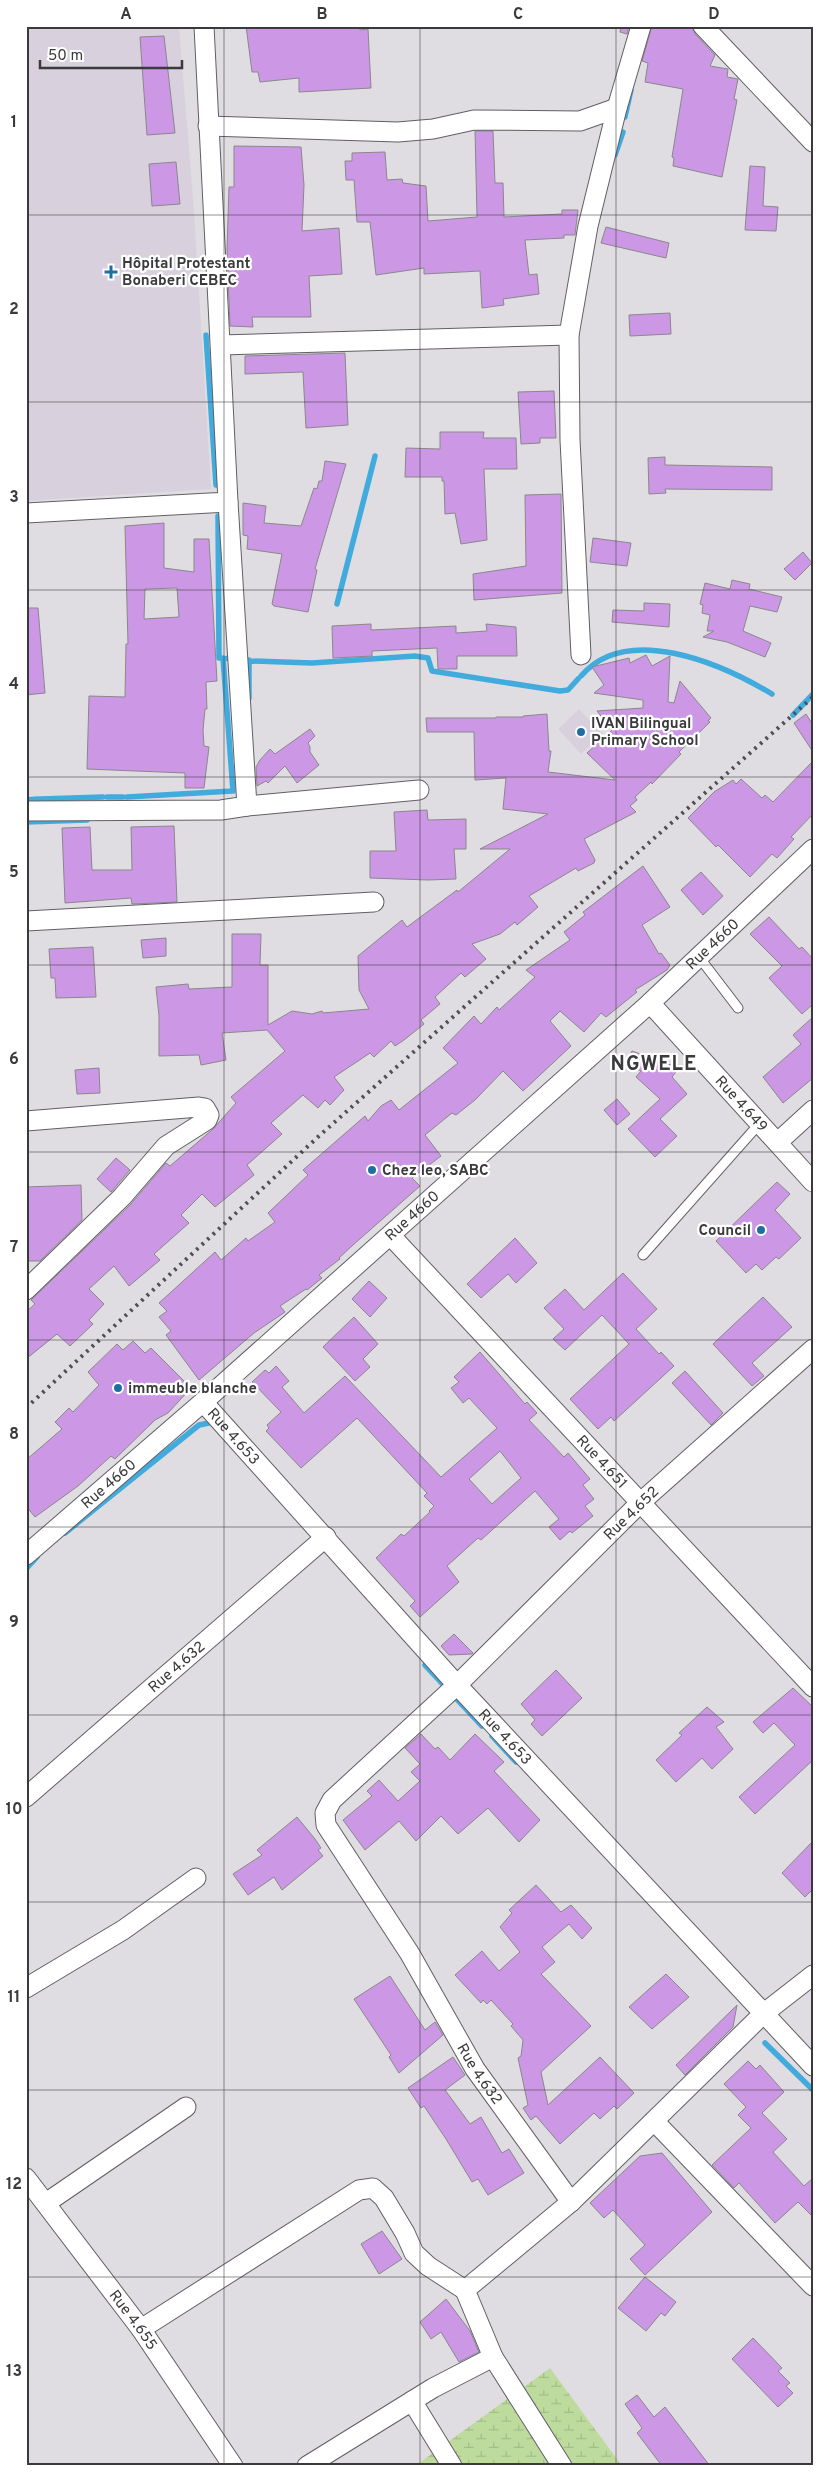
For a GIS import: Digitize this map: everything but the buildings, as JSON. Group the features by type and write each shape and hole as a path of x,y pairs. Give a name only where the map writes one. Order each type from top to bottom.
{"street":[{"path":"204,26 228,502 247,806"},
{"path":"581,655 570,440 569,335 588,226 617,108 641,26"},
{"path":"703,26 813,142"},
{"path":"208,126 398,132 433,128 474,120 580,121 617,108"},
{"path":"221,345 569,335"},
{"path":"26,513 228,502"},
{"path":"26,811 221,810 419,790"},
{"name":"Rue 4660","path":"26,1556 204,1402 650,1003 813,848"},
{"path":"26,921 374,902"},
{"name":"Rue 4.649","path":"650,1003 813,1182"},
{"path":"26,1121 199,1107 204,1108 208,1116 207,1120 166,1146 122,1197 26,1290"},
{"path":"778,1142 813,1110"},
{"name":"Rue 4.651","path":"391,1236 813,1688"},
{"name":"Rue 4.652","path":"457,1685 641,1502 813,1349"},
{"name":"Rue 4.653","path":"204,1402 457,1685 813,2066"},
{"name":"Rue 4.632","path":"26,1797 326,1537"},
{"name":"Rue 4.632","path":"457,1685 332,1800 325,1813 326,1825 410,1954 475,2069 571,2202"},
{"path":"26,1988 122,1930 196,1878"},
{"path":"465,2290 571,2202 763,2014 813,1975"},
{"path":"46,2203 186,2107"},
{"path":"654,2121 813,2286"},
{"name":"Rue 4.655","path":"26,2178 141,2329 233,2466"},
{"path":"141,2329 359,2190 373,2188 384,2198 405,2233 414,2253 428,2266 465,2290 493,2357 562,2466"},
{"path":"307,2466 412,2401 493,2357"},
{"path":"412,2401 452,2466"}],"lane":[{"path":"699,957 738,1008"},
{"path":"643,1254 760,1123"}],"shaded area":[{"name":"Hôpital Protestant Bonaberi CEBEC","path":"26,26 179,26 194,211 211,489 26,501"},
{"name":"IVAN Bilingual Primary School","path":"579,709 603,734 581,754 558,729"}],"green space":[{"path":"550,2368 622,2466 415,2466"}],"waterway":[{"path":"625,117 631,90"},
{"path":"615,155 623,132"},
{"path":"206,335 216,485"},
{"path":"337,604 375,456"},
{"path":"218,516 219,658 235,659"},
{"path":"581,676 600,660 623,652 648,650 702,661 728,671 772,694"},
{"path":"251,661 312,663 415,656 428,658 432,671 560,691 568,690 578,679"},
{"path":"127,797 233,791 223,658"},
{"path":"249,660 249,698"},
{"path":"793,715 813,694"},
{"path":"40,799 103,797"},
{"path":"107,797 123,797"},
{"path":"26,800 38,799"},
{"path":"26,822 87,820"},
{"path":"65,1533 199,1425 209,1423"},
{"path":"26,1569 37,1557"},
{"path":"425,1665 482,1726"},
{"path":"492,1736 516,1762"},
{"path":"765,2043 813,2090"}],"railway":[{"path":"26,1408 319,1136 813,697"}],"place":[{"name":"Hôpital Protestant Bonaberi CEBEC","path":"111,272"},
{"name":"IVAN Bilingual Primary School","path":"581,732"},
{"name":"Chez leo, SABC","path":"372,1170"},
{"name":"Council","path":"761,1230"},
{"name":"immeuble blanche","path":"118,1388"}],"district":[{"name":"NGWELE","path":"654,1063"}]}
